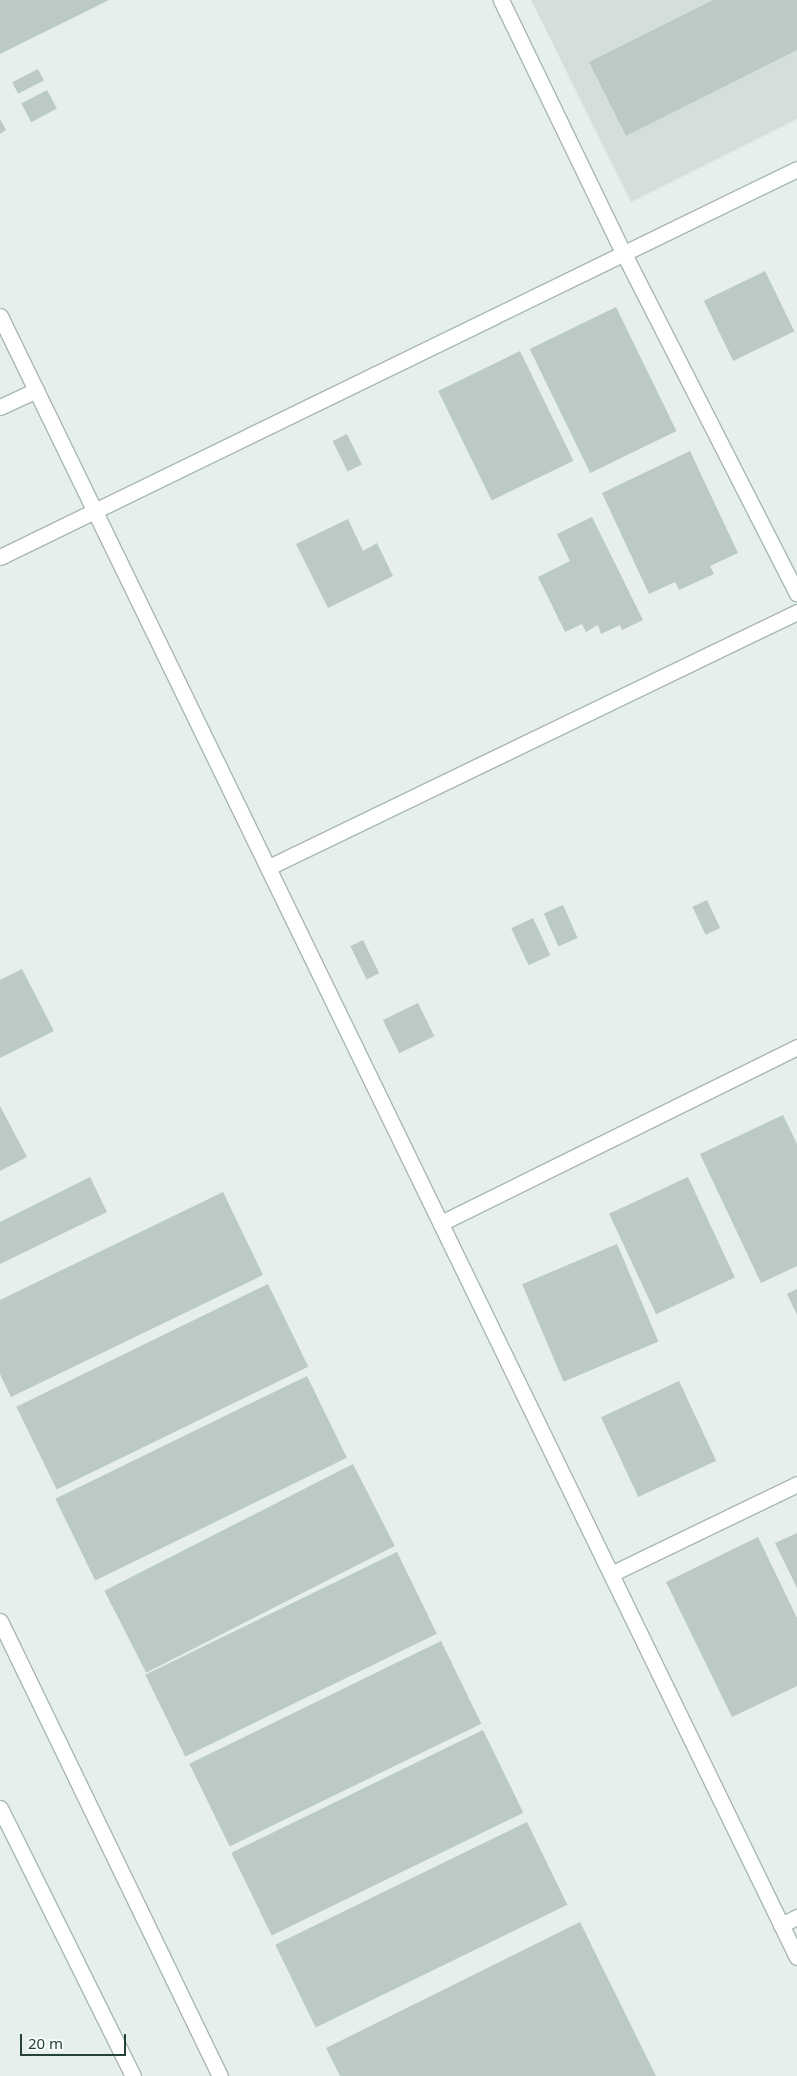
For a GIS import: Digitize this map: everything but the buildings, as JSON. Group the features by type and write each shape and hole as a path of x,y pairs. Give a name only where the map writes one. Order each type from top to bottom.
{"street":[{"path":"501,0 624,254 797,594"},
{"path":"0,557 797,169"},
{"path":"0,316 96,510 797,1957"},
{"path":"0,407 36,390"},
{"path":"269,868 797,612"},
{"path":"441,1224 797,1047"},
{"path":"611,1574 797,1484"},
{"path":"0,1621 220,2076"},
{"path":"0,1808 132,2076"},
{"path":"781,1925 797,1917"}],"shaded area":[{"path":"531,0 797,0 797,119 631,202"}]}
